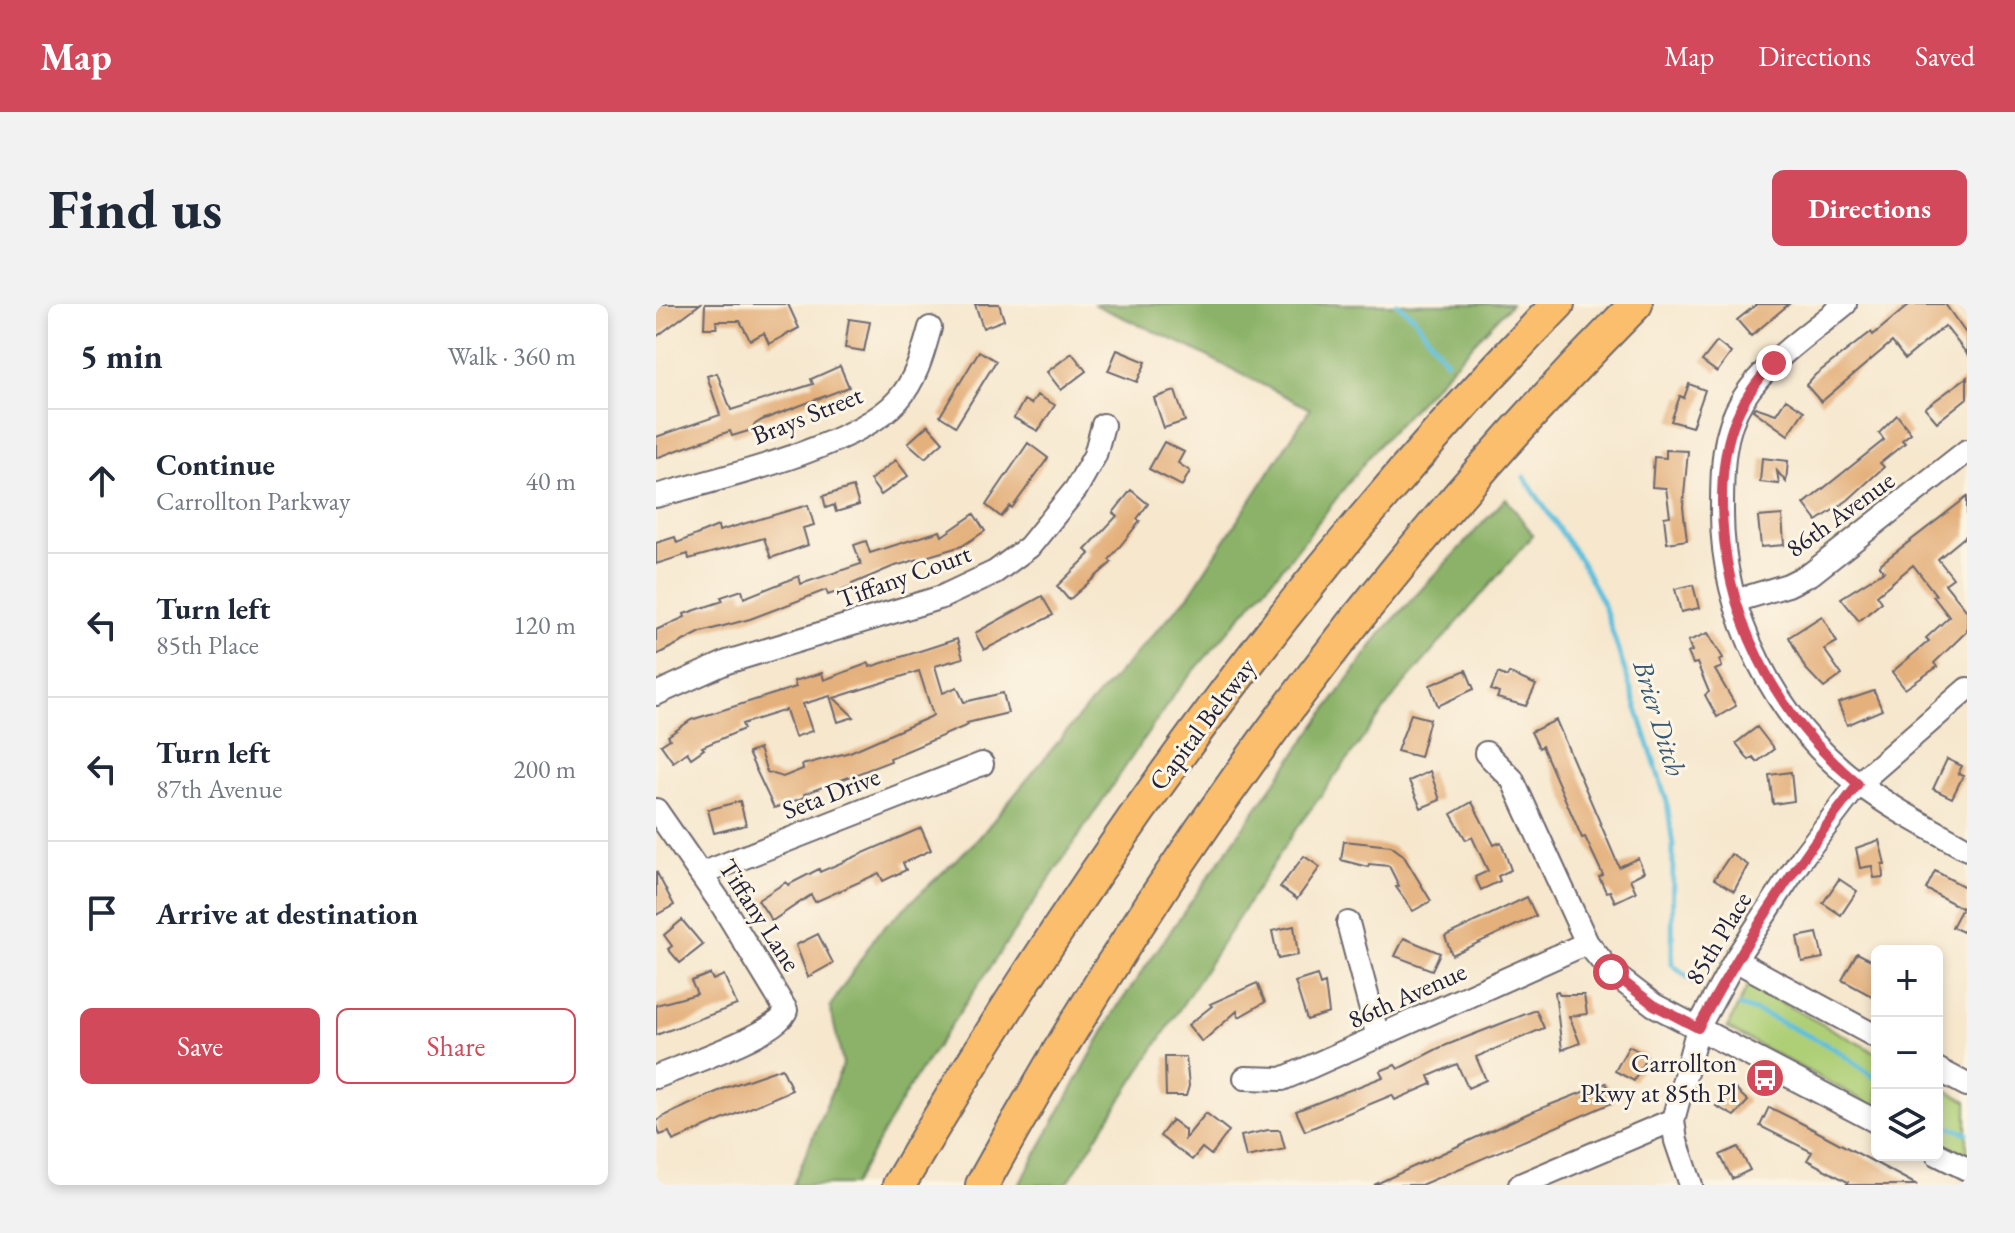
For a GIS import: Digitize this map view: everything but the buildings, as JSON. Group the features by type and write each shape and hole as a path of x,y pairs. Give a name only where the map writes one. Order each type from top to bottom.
{"highway":[{"name":"Capital Beltway","path":"899,1185 1044,948 1167,768 1370,511 1558,304"},
{"path":"982,1185 1095,988 1216,804 1275,724 1415,545 1497,451 1636,304"}],"street":[{"path":"1845,304 1757,380 1742,401 1727,436 1722,526 1725,560 1750,645 1777,694 1819,747 1858,784 1967,849"},
{"name":"Brays Street","path":"656,496 767,463 869,422 900,398 918,367 930,328"},
{"name":"Tiffany Court","path":"656,694 727,662 942,597 995,572 1029,547 1076,489 1095,455 1103,425"},
{"name":"86th Avenue","path":"1735,601 1788,585 1812,573 1967,451"},
{"name":"85th Place","path":"1673,1120 1698,1028 1735,960 1804,855 1858,784 1967,689"},
{"path":"1486,753 1512,779 1522,797 1596,957 1632,991 1871,1119"},
{"name":"Seta Drive","path":"701,874 982,764"},
{"name":"Tiffany Lane","path":"656,810 701,874 786,1010 781,1022 656,1077"},
{"path":"1348,923 1378,1037"},
{"name":"86th Avenue","path":"1245,1078 1282,1079 1587,943"},
{"path":"1735,960 1871,1034"},
{"path":"1943,1072 1967,1085"},
{"path":"1520,1185 1673,1120 1676,1141 1691,1185"},
{"path":"1943,1157 1967,1169"}],"green space":[{"path":"1093,304 1511,304 1374,450 1288,561 1175,693 910,1086 853,1185 793,1185 843,1064 830,1007 877,934 978,839 1077,719 1189,595 1310,409 1189,347"},
{"path":"1506,498 1533,535 1398,691 1294,832 1066,1185 1019,1185 1116,1009 1239,833 1382,632"},
{"path":"1748,985 1871,1050 1871,1105 1727,1028"},
{"path":"1943,1088 1967,1101 1967,1156 1943,1143"}],"waterway":[{"name":"Brier Ditch","path":"1397,304 1413,316 1446,361"},
{"name":"Brier Ditch","path":"1524,477 1582,563 1604,606 1667,802 1673,846 1672,964 1695,983"},
{"name":"Brier Ditch","path":"1740,1006 1766,1015 1835,1049 1871,1075"},
{"name":"Brier Ditch","path":"1943,1125 1967,1133"}],"place":[{"name":"Carrollton Pkwy at 85th Pl","path":"1765,1078"}],"route":[{"path":"1611,972 1632,991 1698,1028 1735,960 1804,855 1858,784 1819,747 1764,673 1750,645 1725,560 1722,486 1727,436 1742,401 1774,363"}]}
